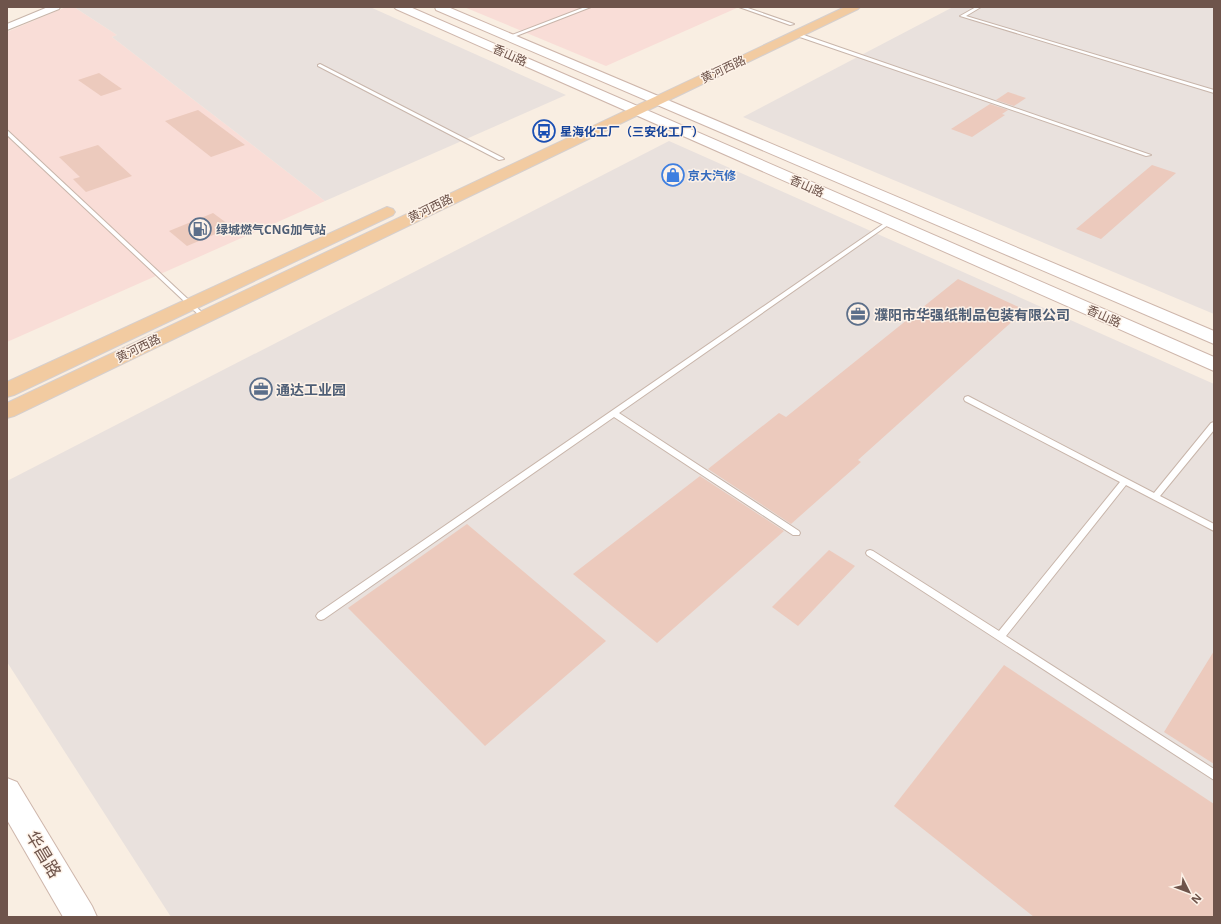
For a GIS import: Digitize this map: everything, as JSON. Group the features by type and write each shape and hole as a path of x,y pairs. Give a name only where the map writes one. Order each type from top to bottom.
{"main road":[{"name":"黄河西路","path":"479,169 628,107 657,100 794,29 829,7"},
{"name":"黄河西路","path":"7,411 204,317 628,107 642,94 794,29 854,7"},
{"name":"黄河西路","path":"7,390 400,206"}],"street":[{"path":"7,27 56,7"},
{"name":"香山路","path":"400,7 1214,365"},
{"name":"香山路","path":"437,7 1214,338"},
{"path":"894,224 918,211"},
{"name":"华昌路","path":"7,792 81,917"}],"lane":[{"path":"509,37 589,7"},
{"path":"741,7 794,29 1148,155"},
{"path":"979,7 962,16 1214,92"},
{"path":"320,65 501,159"},
{"path":"7,132 204,317"},
{"path":"322,616 614,413 894,224"},
{"path":"968,399 1214,528"},
{"path":"614,413 796,533"},
{"path":"1155,497 1214,425"},
{"path":"1000,637 1125,481"},
{"path":"870,552 1214,775"}],"shaded area":[{"path":"66,7 74,7 117,35 112,37 325,201 7,342 7,32"},
{"path":"74,7 370,7 566,95 325,201 112,37 117,35"},
{"path":"464,7 739,7 606,66"},
{"path":"953,7 1214,7 1214,314 743,117"},
{"path":"669,141 1214,384 1214,917 171,917 7,662 7,481"}],"building":[{"path":"99,73 122,89 101,96 78,80"},
{"path":"1008,92 1026,98 1014,106 996,100"},
{"path":"990,104 1008,110 1002,114 1005,115 972,137 951,129"},
{"path":"198,110 245,145 211,157 165,121"},
{"path":"98,145 132,176 86,192 73,179 80,177 59,157"},
{"path":"1152,165 1176,173 1101,239 1076,229"},
{"name":"绿城燃气CNG加气站","path":"213,213 232,227 187,246 169,231"},
{"path":"958,279 1025,310 858,460 861,462 791,524 708,469 779,413 786,417"},
{"path":"700,476 784,531 657,643 573,574"},
{"path":"467,524 606,641 485,746 348,608"},
{"path":"829,550 855,566 798,626 772,607"},
{"path":"1214,651 1214,764 1164,732"},
{"path":"1004,665 1214,804 1214,917 1034,917 894,806"}],"place":[{"name":"星海化工厂（三安化工厂）","path":"544,131"},
{"name":"京大汽修","path":"673,175"},
{"name":"绿城燃气CNG加气站","path":"200,229"},
{"name":"濮阳市华强纸制品包装有限公司","path":"858,314"},
{"name":"通达工业园","path":"261,389"}]}
